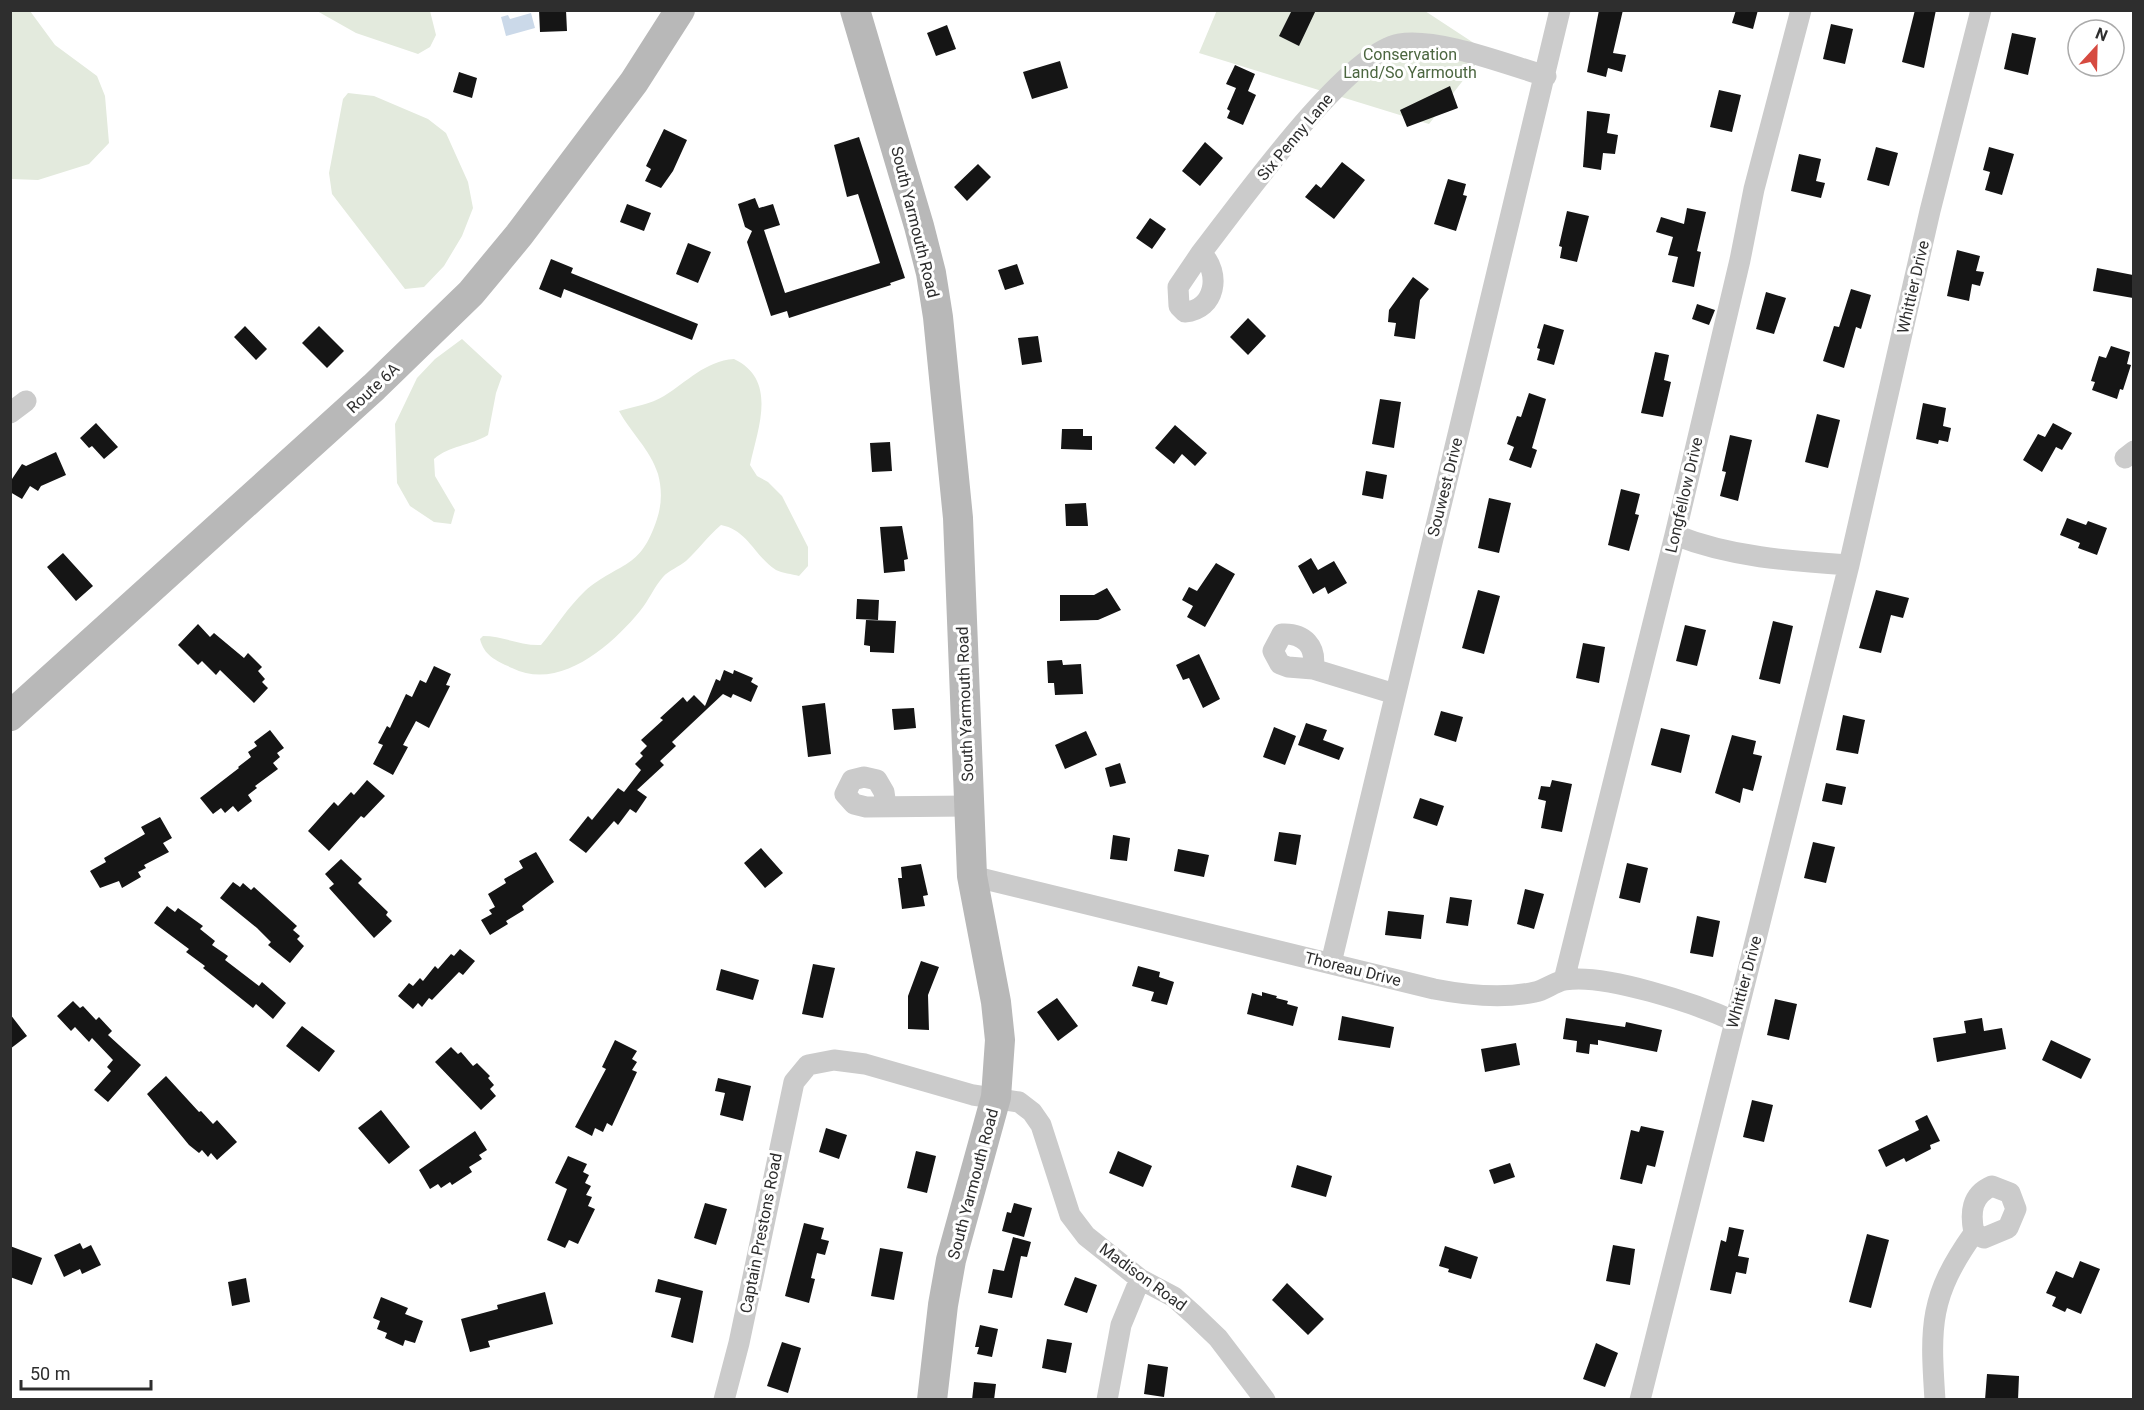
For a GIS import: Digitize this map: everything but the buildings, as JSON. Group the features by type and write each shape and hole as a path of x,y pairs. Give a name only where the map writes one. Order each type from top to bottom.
{"main road":[{"name":"Route 6A","path":"10,716 374,387 464,300 519,235 627,92 680,10"},
{"name":"South Yarmouth Road","path":"855,10 921,235 931,273 938,317 958,518 972,876 996,1002 1000,1041 996,1097 951,1260 943,1305 932,1400"}],"street":[{"name":"Souwest Drive","path":"1331,963 1546,76 1560,10"},
{"name":"Longfellow Drive","path":"1564,980 1675,535 1740,261 1754,189 1801,10"},
{"name":"Whittier Drive","path":"1640,1400 1734,1021 1784,834 1930,211 1981,10"},
{"name":"Six Penny Lane","path":"1201,253 1314,112 1368,58 1386,48 1421,43 1546,76"},
{"path":"1675,535 1702,546 1738,554 1848,565"},
{"path":"1313,669 1395,694"},
{"path":"886,806 969,806"},
{"name":"Thoreau Drive","path":"972,876 1454,993 1525,994 1538,992 1564,980 1600,981 1706,1008 1734,1021"},
{"name":"Madison Road","path":"803,1070 808,1065 834,1060 865,1064 973,1095 1019,1102 1032,1112 1041,1125 1070,1215 1086,1236 1140,1279 1174,1297 1194,1315 1218,1338 1265,1400"},
{"name":"Captain Prestons Road","path":"724,1400 739,1343 794,1082 803,1070"},
{"path":"1935,1400 1931,1340 1935,1307 1960,1253 1974,1233"},
{"path":"1107,1400 1121,1324 1140,1279"}],"green space":[{"name":"Conservation Land/So Yarmouth","path":"1217,10 1425,11 1486,51 1429,124 1199,53"},
{"path":"10,11 30,11 55,45 97,76 105,96 109,143 89,164 38,180 11,179"},
{"path":"317,11 430,11 436,35 430,47 418,54 356,33"},
{"path":"348,93 374,96 428,119 446,133 468,182 473,208 462,236 444,266 424,287 405,289 332,194 329,173 343,99"},
{"path":"462,339 502,376 496,393 488,435 440,454 434,459 435,476 455,510 451,524 434,522 410,506 397,483 395,424 417,378 435,359"},
{"path":"734,359 748,368 761,392 760,421 750,465 757,476 768,482 782,496 808,547 808,566 799,576 776,570 738,532 721,525 686,561 663,577 640,611 615,638 584,661 548,674 530,674 512,668 492,657 482,645 480,639 483,636 541,645 585,591 597,581 628,563 644,548 657,519 661,502 658,474 655,465 619,411 659,399 705,368"}],"water":[{"path":"531,13 535,28 506,36 501,17 508,15 510,19"}]}
